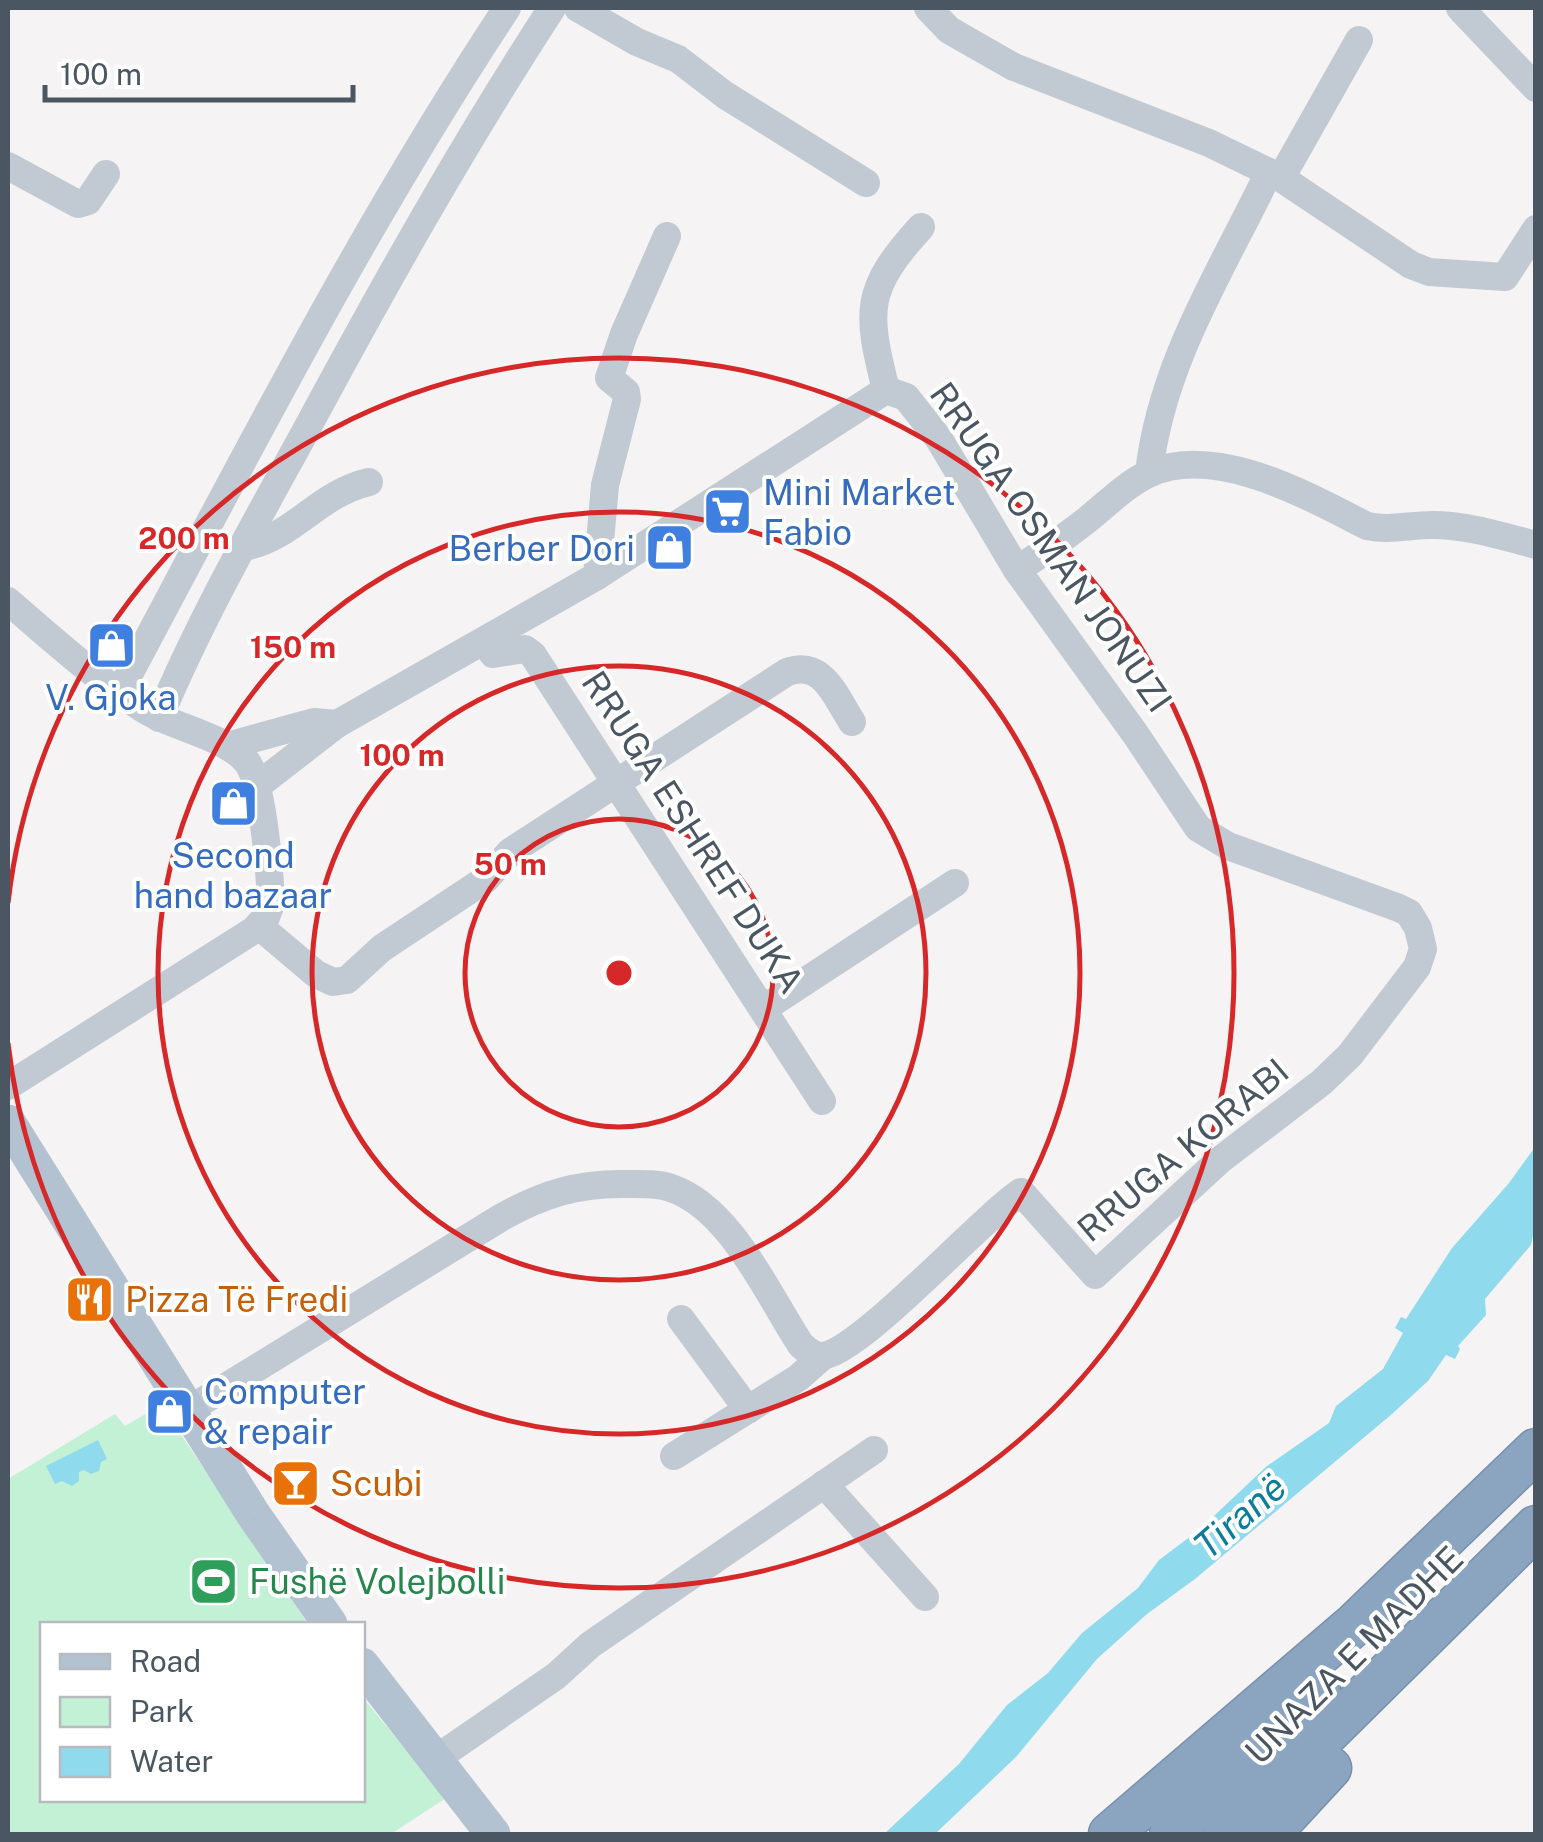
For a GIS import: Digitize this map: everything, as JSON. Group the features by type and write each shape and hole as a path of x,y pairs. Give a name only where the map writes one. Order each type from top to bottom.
{"highway":[{"path":"1110,1834 1355,1624 1536,1450"},
{"name":"UNAZA E MADHE","path":"1171,1834 1536,1474"},
{"name":"UNAZA E MADHE","path":"1225,1834 1536,1527"},
{"path":"1270,1834 1536,1550"}],"main road":[{"path":"8,1122 253,1514 329,1622"},
{"path":"365,1669 492,1834"}],"street":[{"path":"120,693 392,192 507,8"},
{"path":"160,718 174,680 443,180 552,8"},
{"path":"578,8 636,42 678,59 725,94 866,183"},
{"path":"928,8 949,30 1014,66 1209,143 1275,175 1411,265 1429,272 1505,277 1536,229"},
{"path":"1460,8 1536,88"},
{"path":"1149,473 1153,437 1176,362 1203,301 1359,40"},
{"path":"8,166 78,204 88,201 106,174"},
{"path":"886,390 872,319 874,295 896,254 920,227"},
{"path":"597,576 605,485 627,399 626,392 610,378 624,334 667,236"},
{"name":"RRUGA OSMAN JONUZI","path":"257,786 336,724 597,576 886,390 906,397 939,440 1017,570 1136,734 1198,828 1228,846 1399,908 1409,913 1421,937"},
{"path":"1017,570 1149,473 1190,465 1269,478 1367,526 1464,528 1536,545"},
{"path":"244,547 278,536 346,487 369,482"},
{"path":"8,601 120,693 160,718 227,746 248,762 257,786 271,904 259,926 8,1086"},
{"name":"RRUGA ESHREF DUKA","path":"483,640 493,654 525,650 533,655 822,1102"},
{"path":"259,926 316,974 332,982 348,980 382,948 486,880 510,852 787,672 797,668 818,671 852,722"},
{"name":"RRUGA OSMAN JONUZI","path":"227,746 314,722 336,724"},
{"path":"763,1009 955,882"},
{"name":"RRUGA KORABI","path":"822,1356 880,1320 991,1215 1021,1192 1095,1275 1220,1160 1322,1082 1350,1055 1417,967 1423,949 1421,937"},
{"path":"190,1409 527,1203 574,1186 654,1184 692,1198 740,1247 801,1345 822,1356"},
{"path":"681,1319 748,1410"},
{"path":"674,1456 798,1378 822,1356"},
{"path":"437,1758 556,1676 590,1645 874,1450"},
{"path":"824,1484 925,1597"}],"green space":[{"path":"161,1405 307,1622 40,1622 40,1802 365,1802 365,1700 446,1798 391,1834 8,1834 8,1479 115,1414 125,1426"}],"water":[{"name":"Tiranë","path":"1535,1147 1536,1222 1531,1245 1485,1299 1486,1315 1458,1346 1455,1359 1446,1355 1428,1381 1392,1414 1097,1659 1016,1757 935,1834 884,1834 959,1764 1007,1705 1048,1673 1082,1633 1138,1588 1159,1560 1199,1530 1267,1466 1329,1423 1336,1406 1383,1369 1403,1333 1395,1328 1401,1317 1406,1319 1452,1248"},
{"path":"98,1440 107,1459 101,1462 99,1471 79,1472 79,1481 72,1486 62,1481 55,1484 46,1466"}],"place":[{"name":"Mini Market Fabio","path":"728,512"},
{"name":"Berber Dori","path":"670,548"},
{"name":"V. Gjoka","path":"111,645"},
{"name":"Second hand bazaar","path":"233,803"},
{"name":"Pizza Të Fredi","path":"90,1299"},
{"name":"Computer & repair","path":"169,1411"},
{"name":"Scubi","path":"295,1483"},
{"name":"Fushë Volejbolli","path":"214,1581"}]}
